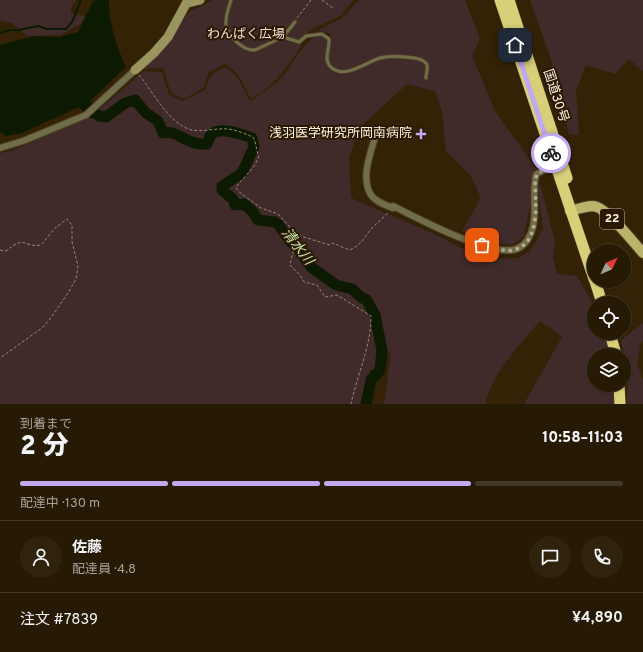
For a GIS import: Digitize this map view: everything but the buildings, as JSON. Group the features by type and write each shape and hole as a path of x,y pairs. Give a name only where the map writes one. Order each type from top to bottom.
{"highway":[{"name":"国道30号","path":"500,0 559,164"},
{"name":"国道30号","path":"509,0 587,255"},
{"name":"国道30号","path":"573,210 587,250"},
{"path":"619,392 620,404"}],"main road":[{"name":"22","path":"573,210 585,207 599,207 643,253"}],"street":[{"path":"0,148 23,142 86,115 161,46 175,26 188,2 200,0"},
{"path":"376,134 368,164 369,189 372,196 379,202 393,208 393,206 469,241 496,248 512,250 525,243 534,227 536,175 559,164"}],"lane":[{"path":"231,0 226,24 229,33 243,47 250,51 283,37 295,22"},
{"path":"283,37 299,42 306,36 322,34 326,36 329,38 330,46 327,57 329,65 336,70 344,72 353,70 380,58 412,58 424,62 427,65 426,78"}],"path":[{"path":"295,22 311,0"},
{"path":"322,0 333,8"},
{"path":"135,70 153,92 160,104 176,121 186,127 193,130 228,129 253,137 256,141 255,149 259,156 255,165 236,187 238,191 261,208 278,214 297,235 330,245 333,243 348,250 355,248 363,241 370,230 393,208"},
{"path":"0,250 6,251 16,243 22,242 35,246 41,245 54,228 66,219 72,224 72,242 78,266 76,279 50,320 29,338 0,358"},
{"path":"297,235 290,265 300,275 304,282 317,285 325,297 337,295 371,316 371,330 367,348 351,404"}],"green space":[{"path":"0,0 76,0 71,7 71,13 85,16 81,24 60,35 27,36 12,23 0,20"},
{"name":"わんぱく広場","path":"213,0 354,0 340,16 314,28 300,39 289,38 282,33 285,40 296,44 304,41 281,74 260,94 251,99 238,74 225,64 209,72 204,87 184,99 171,93 163,68 143,69 165,47 185,16 191,11"},
{"path":"359,0 465,0 480,39 472,56 495,111 537,170 530,180 530,206 524,236 512,245 483,242 462,231 481,198 471,176 446,151 442,111 435,91 407,84 359,128 349,158 351,198 434,234 485,260 518,258 530,251 543,229 538,192 540,184 555,242 553,257 557,274 577,276 588,296 587,296 587,340 607,340 610,348 587,348 587,392 616,392 615,404 524,404 562,337 540,321 507,360 499,372 488,394 486,404 384,404 391,353 382,351 378,358 377,368 370,370 365,392 360,404 0,404 0,153 11,151 93,115 144,71 162,72 169,95 183,101 205,90 215,72 227,68 237,77 250,101 278,81 286,73 304,46 310,40 317,37 323,37 329,42 332,42 330,34 322,31 314,33 342,18"},
{"path":"530,0 643,0 643,71 629,59 615,74 586,65 576,91 579,135 569,134 551,59"},
{"path":"643,323 643,341 640,345 637,364 643,380 643,404 627,404 628,392 631,392 631,348 622,348 621,340 631,340 631,332"}],"shaded area":[{"path":"96,0 109,0 110,17 114,35 119,52 126,67 90,101 102,115 102,119 90,118 79,107 22,133 6,136 0,132 0,45 34,36 60,37 78,32 92,3"}],"waterway":[{"path":"0,33 38,26 47,29 66,29 72,22 81,0"},
{"name":"清水川","path":"90,109 99,116 106,117 125,103 135,100 146,113 158,121 163,133 173,133 194,143 200,144 207,144 211,135 220,131 237,133 252,138 254,147 242,173 222,186 222,190 233,199 235,205 244,204 253,212 258,220 275,222 278,224 291,242 298,248 311,267 336,285 352,289 362,298 366,299 375,315 382,350 380,370 371,380 366,404"}],"way so far":[{"path":"482,245 503,250 512,250 519,248 530,237 534,227 535,179 538,173 555,165 551,153"}],"place":[{"name":"浅羽医学研究所岡南病院","path":"421,134"}],"route":[{"path":"515,45 551,153"}]}
